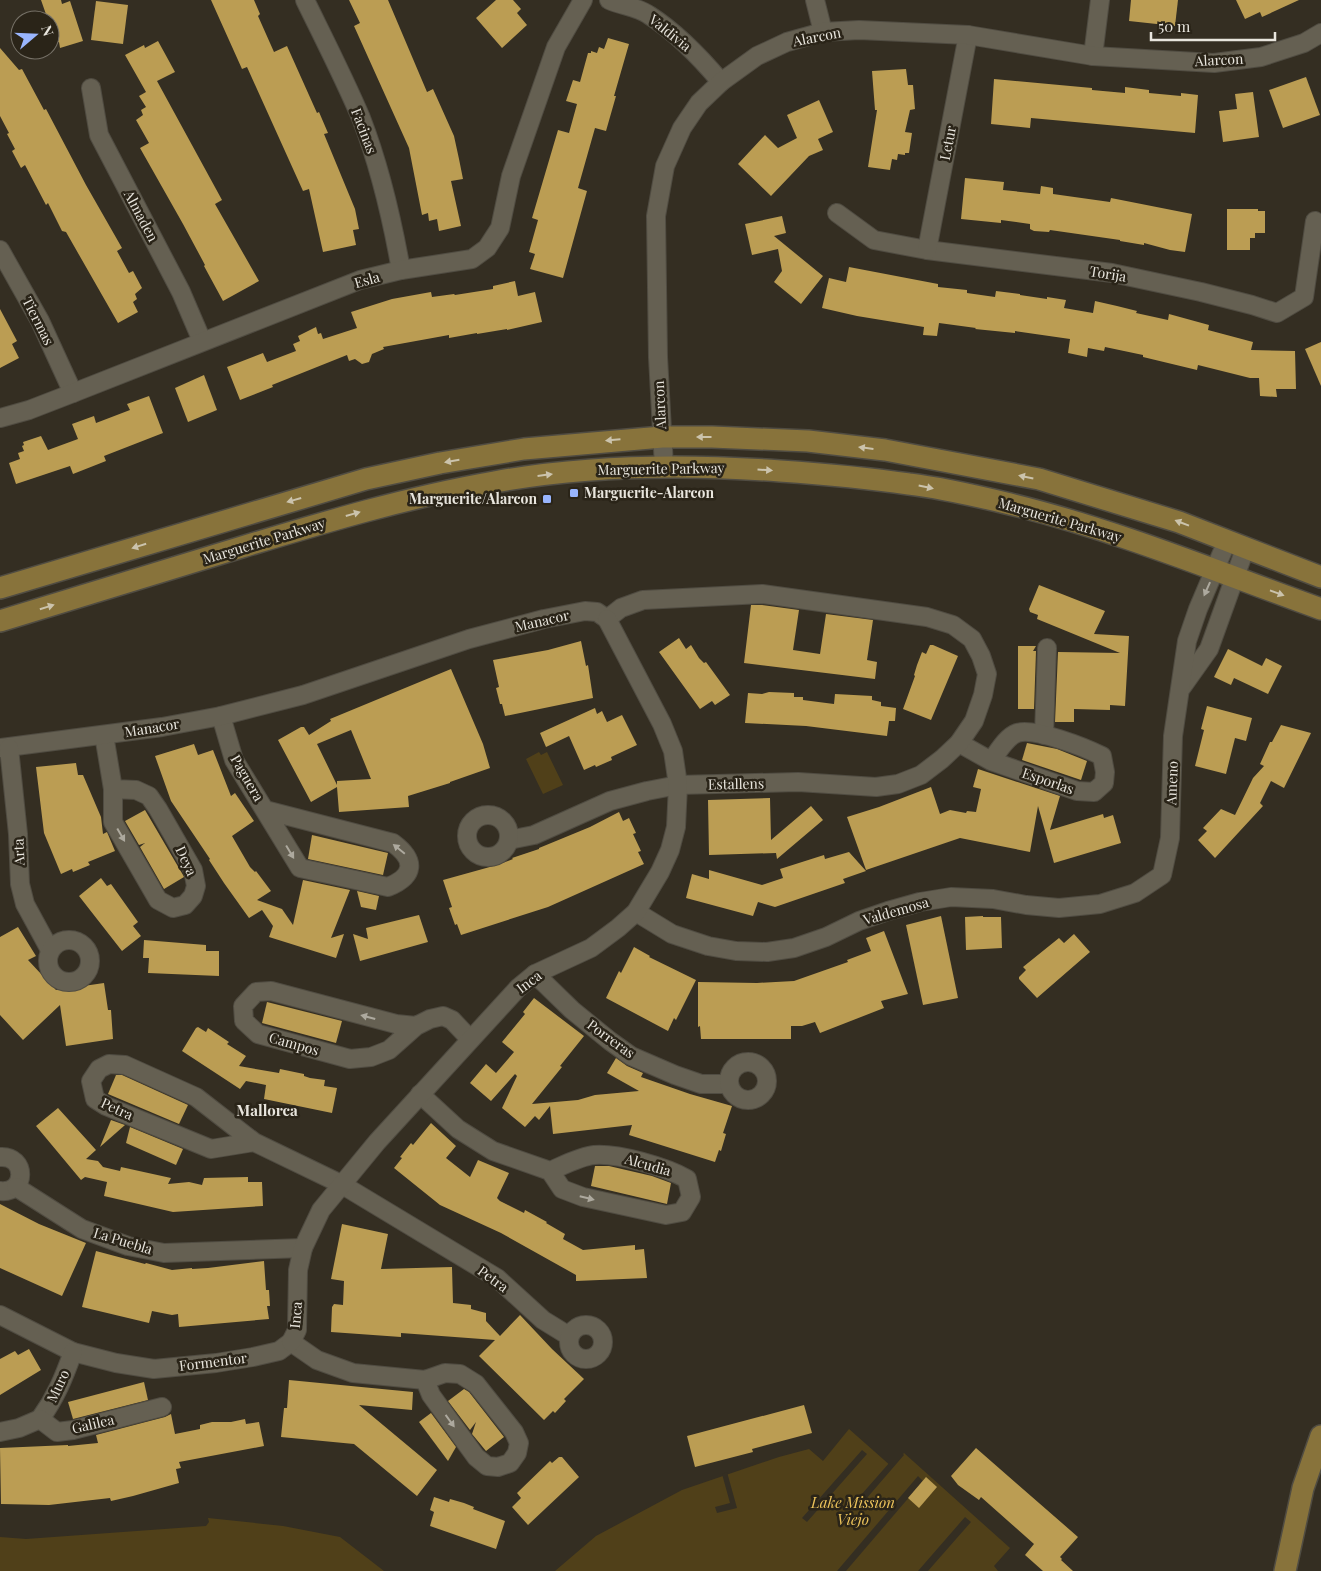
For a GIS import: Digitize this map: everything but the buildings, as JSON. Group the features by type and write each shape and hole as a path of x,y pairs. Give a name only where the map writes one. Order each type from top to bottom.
{"main road":[{"name":"Marguerite Parkway","path":"0,588 366,479 524,448 662,436 808,441 885,450 1040,480 1179,522 1321,577"},
{"name":"Marguerite Parkway","path":"0,621 348,515 431,495 496,481 586,470 664,467 751,469 844,476 913,484 1011,505 1064,519 1321,609"},
{"path":"1285,1571 1302,1488 1321,1436"}],"street":[{"name":"Facinas","path":"305,0 361,118 382,180 394,229 401,270"},
{"name":"Esla","path":"0,418 73,394 202,341 360,280 401,270 472,259 487,248 500,228 511,176 556,47 583,0"},
{"name":"Valdivia","path":"609,0 648,14 678,37 721,82"},
{"path":"815,0 823,32"},
{"path":"1094,56 1100,0"},
{"name":"Alarcon","path":"664,467 658,339 656,216 664,166 682,128 699,103 721,82 758,56 787,42 823,32 860,30 968,36 1094,56 1214,63 1261,57 1304,43 1321,33"},
{"name":"Letur","path":"927,250 968,36"},
{"name":"Almaden","path":"92,88 99,135 181,292 202,341"},
{"name":"Torija","path":"837,214 874,240 927,250 1112,274 1218,296 1277,313 1304,297 1315,221"},
{"name":"Tiermas","path":"0,250 40,321 73,394"},
{"name":"Ameno","path":"1179,692 1208,649 1225,574 1236,545"},
{"name":"Ameno","path":"1162,875 1170,838 1173,736 1187,641 1198,609 1225,574"},
{"path":"607,619 621,608 643,600 762,594 927,617 953,624 972,639 981,656 987,674 983,695 974,721 960,743"},
{"name":"Manacor","path":"4,748 104,735 221,716 303,695 468,639 535,622 585,611 597,612 607,619"},
{"name":"Inca","path":"291,1342 297,1330 298,1270 303,1248 321,1210 341,1184 420,1094 518,988 536,974 591,948 636,912 660,872 670,850 676,827 678,785 673,751 662,724 607,619"},
{"path":"1187,641 1208,649"},
{"path":"1044,735 1047,648"},
{"name":"Paguera","path":"221,716 234,760 300,868 388,887 401,882 407,874 409,861 404,851 393,844 265,810"},
{"name":"Esporlas","path":"960,743 991,761 1077,791 1094,792 1104,783 1106,772 1102,756 1090,750 1031,731 1017,733 1007,740 991,761"},
{"name":"Deya","path":"104,735 113,789 113,822 158,900 173,908 185,905 194,896 196,886 193,870 158,809 149,796 136,790 113,789"},
{"name":"Estallens","path":"509,840 534,835 610,801 678,785 798,782 876,787 898,784 921,775 942,760 960,743"},
{"name":"Arta","path":"4,748 18,834 20,884 25,904 50,950"},
{"name":"Valdemosa","path":"636,912 672,934 708,946 736,951 767,952 794,948 888,911 920,902 951,897 993,899 1059,908 1100,904 1135,893 1162,875"},
{"name":"Porreras","path":"536,974 572,1010 610,1042 631,1056 701,1084 729,1084"},
{"name":"Campos","path":"416,1026 396,1024 271,991 256,992 243,1006 244,1021 258,1034 350,1059 371,1057 389,1050 416,1026 430,1019 443,1016 452,1020 470,1039"},
{"name":"Petra","path":"254,1142 211,1149 106,1106 95,1099 91,1081 99,1069 109,1064 125,1065 196,1098 254,1142 341,1184 497,1278 543,1320 569,1336"},
{"path":"420,1094 458,1129 493,1151 550,1170"},
{"name":"Alcudia","path":"593,1155 617,1157 672,1170 687,1179 691,1197 682,1212 666,1215 583,1197 562,1189 550,1170 593,1155"},
{"path":"0,1156 15,1161 21,1174 8,1189"},
{"name":"La Puebla","path":"8,1189 82,1229 128,1246 164,1253 303,1248"},
{"name":"Formentor","path":"0,1314 73,1352 116,1363 154,1369 216,1363 279,1352 291,1342"},
{"path":"291,1342 317,1360 353,1373 425,1380 446,1373 460,1374 476,1384 514,1432 519,1443 517,1453 510,1463 498,1467 487,1466 476,1457 431,1395 425,1380"},
{"name":"Muro","path":"40,1419 52,1403 73,1352"},
{"name":"Galilea","path":"40,1419 57,1432 73,1430 162,1407"},
{"path":"0,1432 19,1428 40,1419"}],"water":[{"path":"539,752 541,755 547,752 563,785 543,794 526,759"},
{"name":"Lake Mission Viejo","path":"849,1429 892,1467 904,1453 1010,1548 994,1566 998,1571 555,1571 596,1536 682,1490 779,1457 809,1449 823,1461"},
{"path":"208,1518 283,1526 340,1537 384,1571 0,1571 0,1537 26,1539 206,1526 209,1522"}],"pier":[{"path":"862,1450 867,1454 807,1522 802,1518"},
{"path":"902,1453 904,1455 866,1499 861,1495 890,1462 892,1464"},
{"path":"727,1472 737,1508 717,1513 715,1507 730,1503 722,1474"},
{"path":"918,1476 923,1481 846,1571 837,1571"},
{"path":"965,1517 971,1522 928,1571 918,1571"}],"place":[{"name":"Marguerite-Alarcon","path":"574,493"},
{"name":"Marguerite/Alarcon","path":"547,499"}],"district":[{"name":"Mallorca","path":"267,1111"}]}
